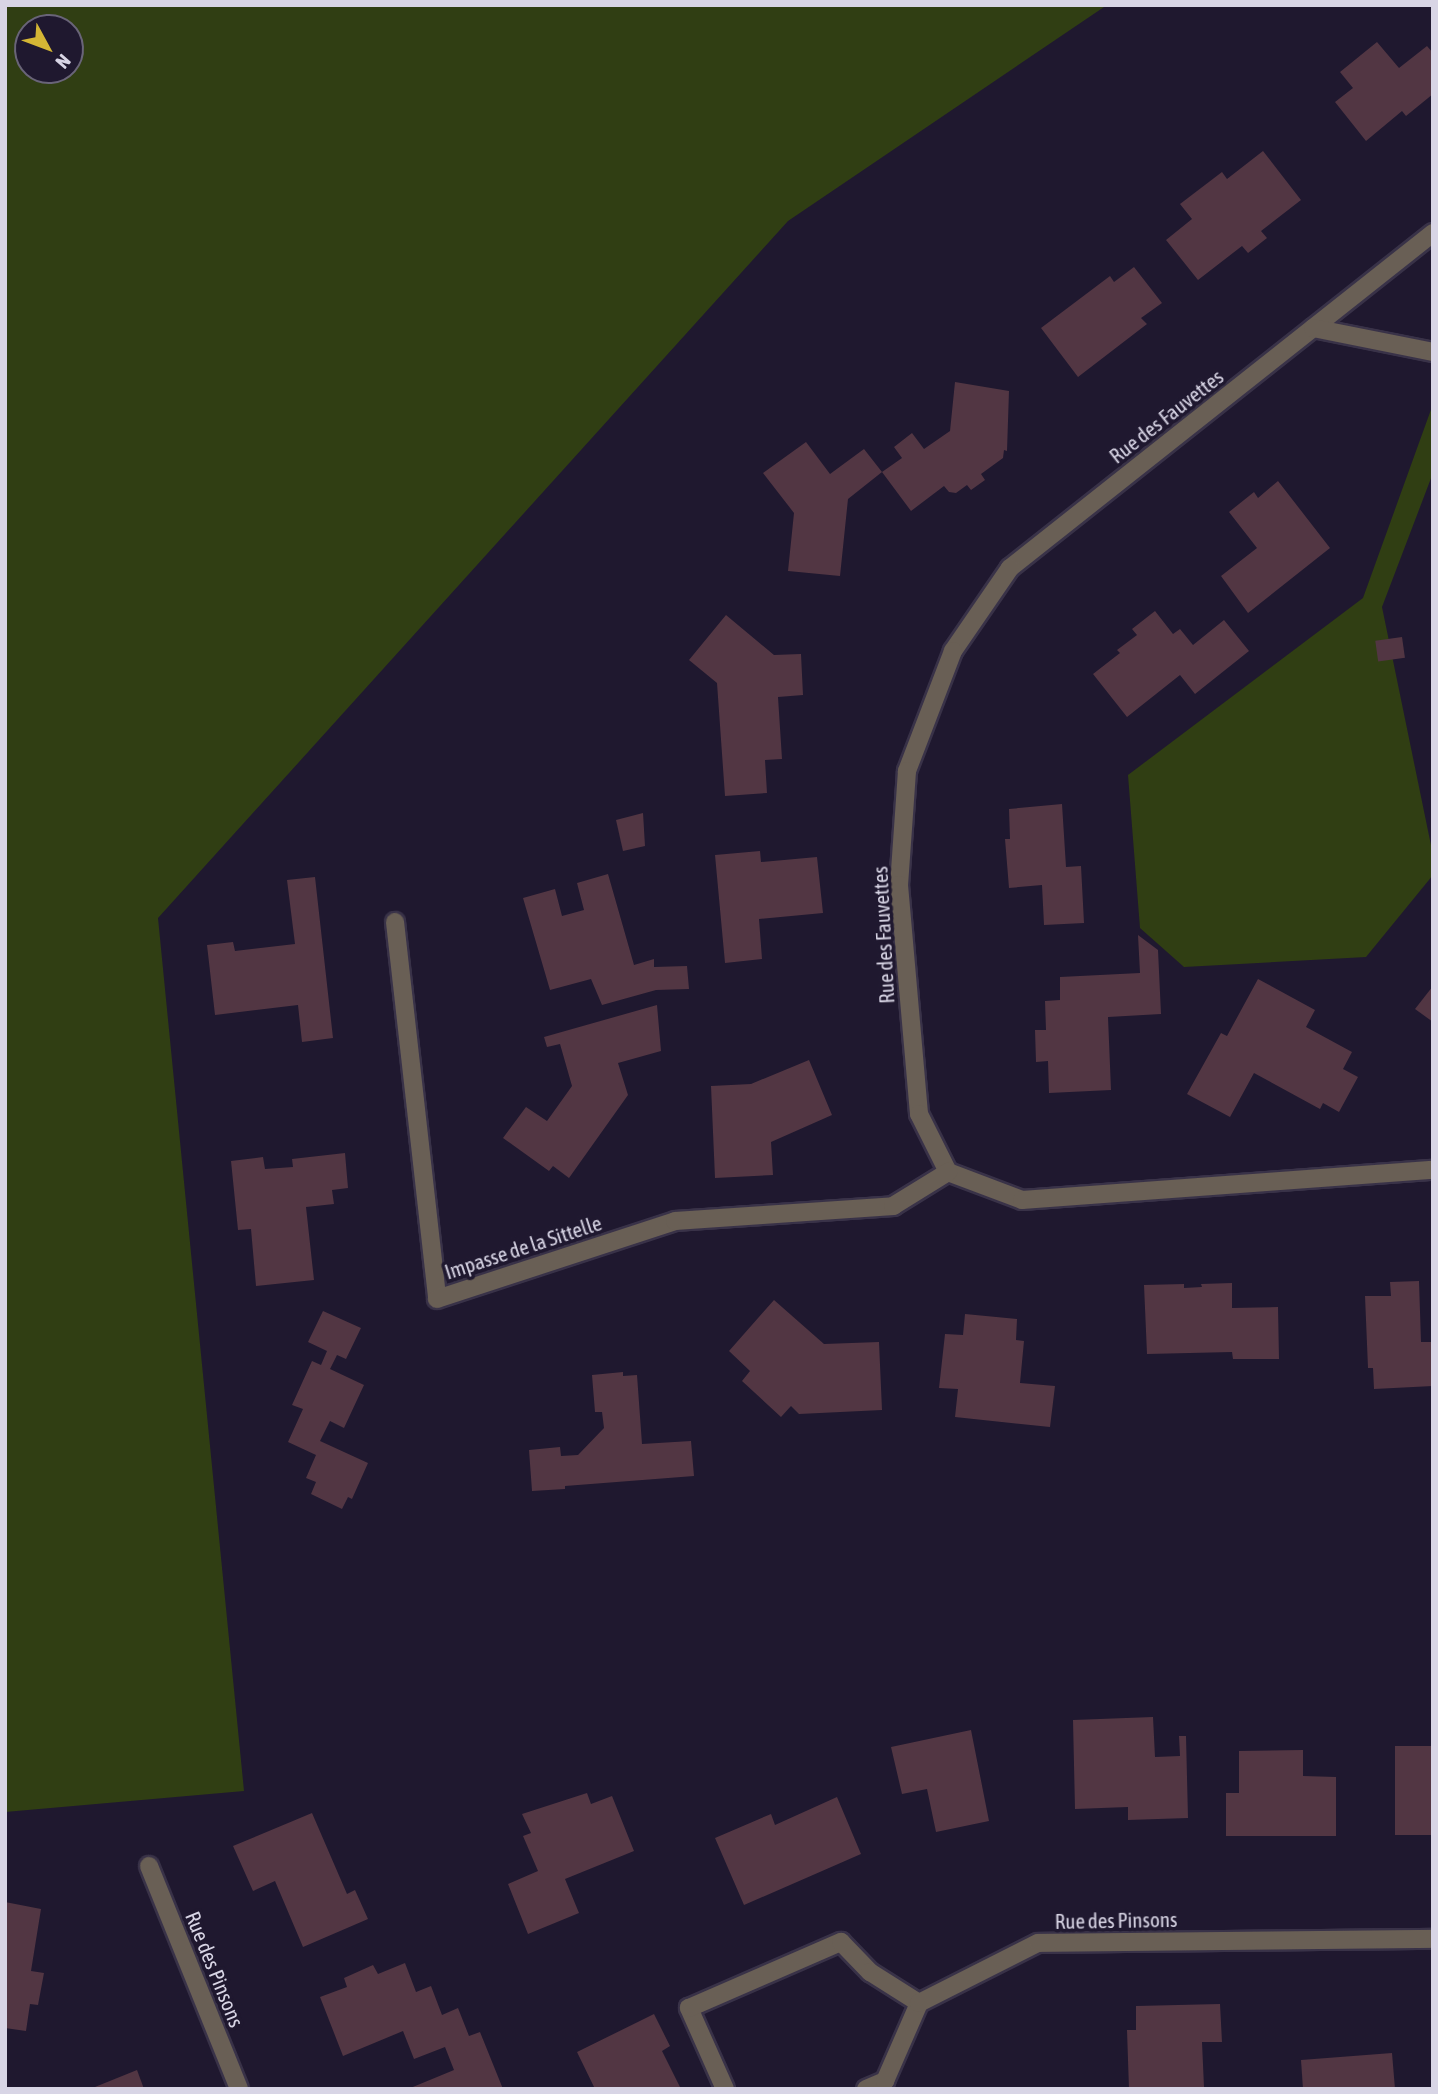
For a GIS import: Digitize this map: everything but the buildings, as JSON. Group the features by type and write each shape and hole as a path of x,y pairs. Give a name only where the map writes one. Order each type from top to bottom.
{"street":[{"name":"Rue des Fauvettes","path":"948,1172 919,1114 899,885 906,771 953,651 1010,568 1433,233"},
{"path":"1313,328 1433,352"},
{"name":"Impasse de la Sittelle","path":"395,922 437,1299 675,1221 893,1206 948,1172"},
{"path":"948,1172 1022,1200 1433,1170"},
{"name":"Rue des Pinsons","path":"149,1866 239,2089"},
{"name":"Rue des Pinsons","path":"919,2003 1038,1943 1433,1939"},
{"path":"725,2089 689,2008 841,1942 870,1972 919,2003 885,2081 866,2089"}],"green space":[{"path":"5,5 1107,5 788,221 158,918 244,1791 5,1812"},
{"path":"1433,404 1433,473 1382,607 1433,855 1433,875 1366,957 1184,967 1140,928 1128,775 1363,598"}]}
